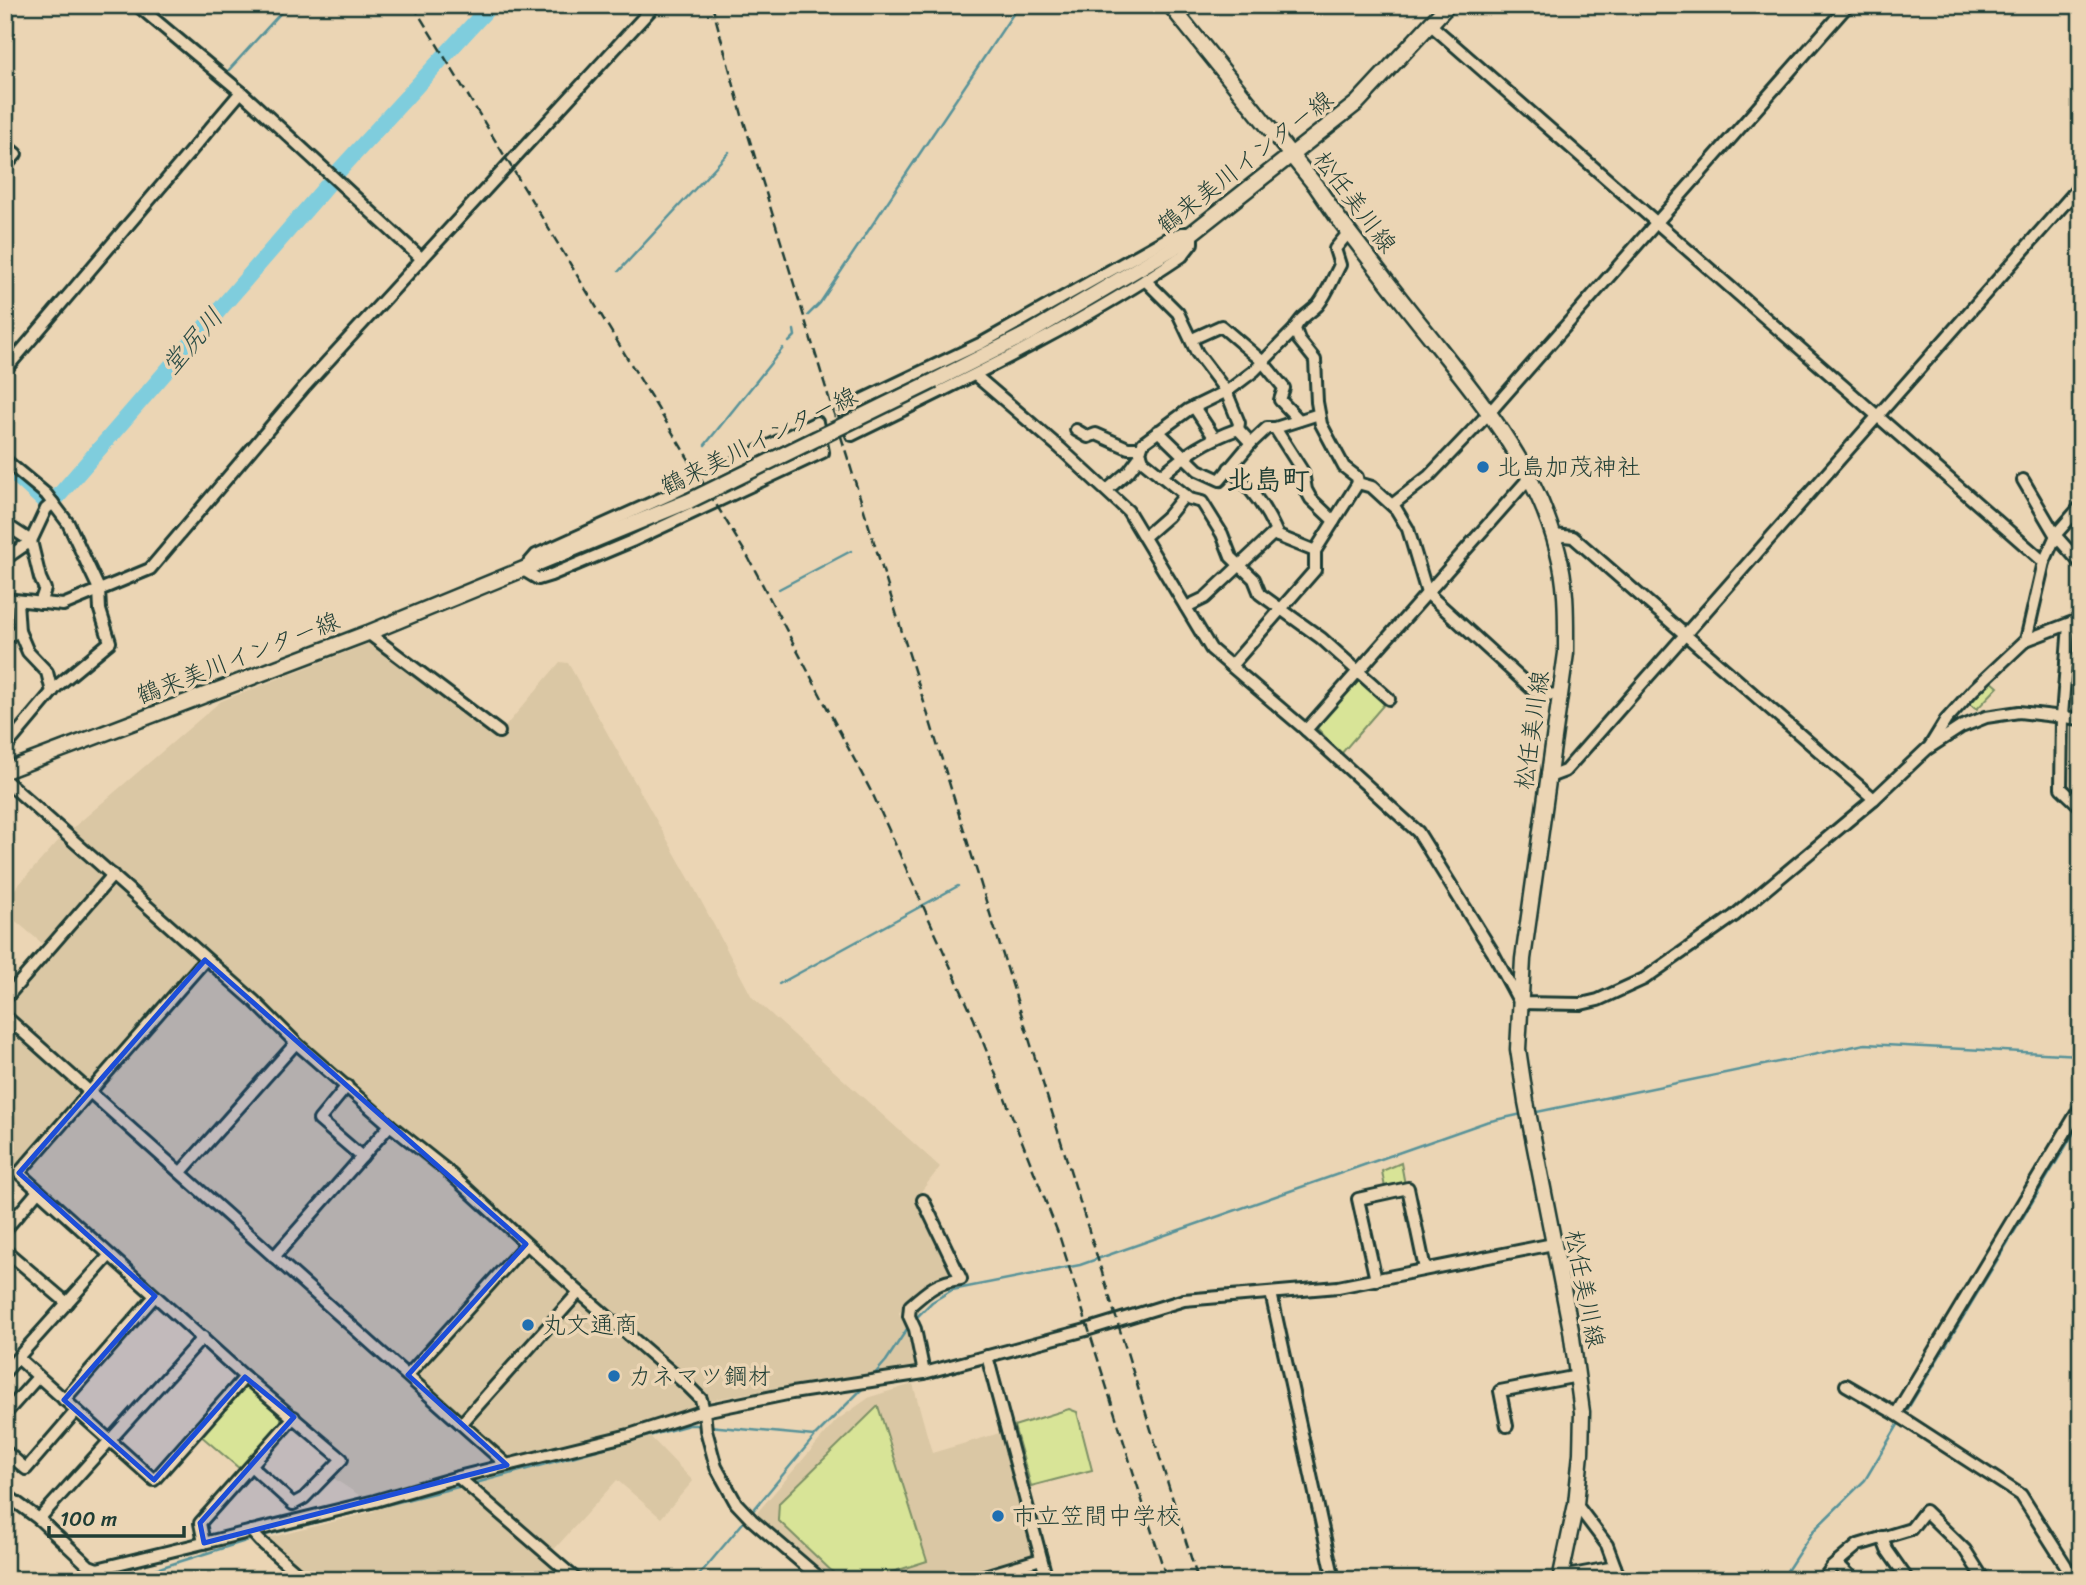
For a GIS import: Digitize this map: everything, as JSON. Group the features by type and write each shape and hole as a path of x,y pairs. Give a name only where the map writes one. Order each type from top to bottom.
{"main road":[{"name":"松任美川線","path":"1170,5 1490,412 1530,477 1560,556 1566,603 1566,653 1523,959 1518,1049 1553,1244 1572,1330 1582,1412 1576,1504 1561,1578"},
{"name":"鶴来美川インター線","path":"5,771 368,633 689,501 1042,325 1174,248 1291,156 1357,103 1448,5"}],"street":[{"path":"137,5 241,92 422,259"},
{"path":"52,692 47,672 27,652 9,598 64,605 150,569 306,386 655,5"},
{"path":"1392,505 1429,476 1490,412 1848,5"},
{"path":"1431,25 2044,562"},
{"path":"5,370 241,92"},
{"path":"5,145 16,154 5,167"},
{"path":"1549,777 1565,771 2081,186"},
{"path":"1107,490 1129,471 1141,452 1143,443 1194,407 1226,391 1254,372 1262,361 1290,337 1302,317 1318,304 1328,288 1340,265 1335,249 1349,232"},
{"path":"1192,233 1192,243 1182,256 1094,312 975,375 852,435 843,410 982,343 1168,238 1192,233"},
{"path":"1145,280 1178,313 1204,364 1226,391 1239,423 1238,429"},
{"path":"1192,339 1221,326 1262,361 1284,388 1280,400 1282,405 1299,421"},
{"path":"1295,329 1299,340 1315,360 1319,414 1345,467 1356,477 1358,483"},
{"path":"975,375 1128,511 1211,649 1306,730 1418,832 1492,951 1520,1003 1581,1004 1598,1000 1644,979 1734,916 1874,799 1927,749 1961,727 1986,717 2019,712 2081,719"},
{"path":"1194,407 1214,438"},
{"path":"1158,431 1198,470 1220,480 1267,428 1319,414"},
{"path":"817,422 823,452 632,541 551,575 538,579 523,570 536,555 669,495 817,422"},
{"path":"1275,428 1303,472 1311,499 1334,521"},
{"path":"1161,476 1184,455 1214,438 1238,429"},
{"path":"1238,429 1251,443"},
{"path":"1076,430 1088,437 1096,434 1141,452"},
{"path":"1141,452 1143,461 1161,476 1185,495 1202,502 1222,534 1231,557 1254,579 1260,594 1321,638 1389,699"},
{"path":"5,460 46,494 68,523 99,589 100,610 110,642 52,692 5,748"},
{"path":"1229,468 1245,482 1260,502 1278,537"},
{"path":"1306,730 1530,477"},
{"path":"2023,481 2056,536 2081,564"},
{"path":"1358,483 1372,487 1392,505 1408,529 1427,593 1532,689 1544,695 1560,694"},
{"path":"1231,666 1315,570 1315,551 1358,483"},
{"path":"1144,537 1168,516 1185,495"},
{"path":"5,559 31,541 46,509 53,503"},
{"path":"2026,640 2044,562 2056,536 2079,508 2081,510"},
{"path":"5,524 31,541 45,589 40,603"},
{"path":"1186,607 1205,598 1273,534 1315,551"},
{"path":"1554,535 1573,537 1874,799"},
{"path":"1927,749 1946,720 2026,640 2081,619"},
{"path":"2069,625 2062,716 2061,788 2081,807"},
{"path":"5,638 19,631"},
{"path":"368,633 499,732"},
{"path":"2066,663 2081,657"},
{"path":"5,780 254,1001 296,1043 444,1168 579,1293 689,1387 701,1399 716,1467 736,1503 822,1580"},
{"path":"5,999 113,875"},
{"path":"205,960 19,1173 245,1377 342,1459 304,1498 293,1504 251,1466"},
{"path":"5,1016 507,1465"},
{"path":"181,1172 296,1043"},
{"path":"347,1086 318,1119 362,1157"},
{"path":"1896,1414 2081,1106"},
{"path":"274,1257 390,1125"},
{"path":"1376,1280 1358,1199 1408,1188 1425,1269"},
{"path":"5,1230 38,1191"},
{"path":"923,1200 961,1279 946,1280 931,1287 910,1306 909,1316 915,1329 924,1373"},
{"path":"408,1375 526,1244"},
{"path":"5,1494 39,1519 97,1574 204,1543 255,1535 375,1501 465,1483 507,1465 705,1421 792,1393 924,1373 1086,1330 1184,1300 1338,1287 1553,1244"},
{"path":"5,1250 67,1303"},
{"path":"5,1372 109,1256"},
{"path":"462,1423 579,1293"},
{"path":"1271,1293 1334,1580"},
{"path":"64,1400 155,1296"},
{"path":"39,1519 203,1337"},
{"path":"987,1356 1047,1580"},
{"path":"18,1358 154,1480 245,1377"},
{"path":"1507,1426 1500,1391 1578,1376"},
{"path":"5,1414 38,1377"},
{"path":"1846,1385 2021,1495 2075,1580"},
{"path":"5,1451 26,1469 76,1412"},
{"path":"204,1543 200,1523 294,1417"},
{"path":"465,1483 577,1580"},
{"path":"1576,1504 1607,1545 1620,1580"},
{"path":"1823,1580 1837,1563 1858,1545 1911,1529 1925,1511 1965,1550 1984,1580"},
{"path":"255,1535 305,1580"},
{"path":"1882,1537 1887,1550 1906,1579"},
{"path":"971,1580 1041,1559"},
{"path":"1837,1563 1854,1580"},
{"path":"1561,1578 1615,1567"}],"highlighted area":[{"path":"205,960 526,1244 408,1375 507,1465 204,1543 200,1523 294,1417 245,1377 154,1480 76,1411 64,1400 155,1296 19,1173"}],"shaded area":[{"path":"373,642 499,734 560,662 568,663 752,997 940,1167 916,1198 953,1273 914,1292 899,1313 911,1334 916,1362 913,1368 809,1382 716,1399 638,1424 693,1481 661,1518 617,1480 549,1555 576,1580 309,1580 261,1540 375,1511 359,1495 330,1476 349,1458 18,1166 5,1180 5,1005 50,950 5,912 5,900 60,839 221,701"},
{"path":"913,1384 932,1453 1003,1432 1036,1554 962,1576 962,1580 830,1580 755,1515 837,1420 870,1397"}],"green space":[{"path":"1360,679 1386,702 1341,754 1317,728 1318,724 1356,680"},
{"path":"1991,681 1998,687 1977,709 1970,704"},
{"path":"1401,1163 1405,1185 1385,1188 1382,1171"},
{"path":"247,1387 281,1417 281,1422 240,1469 200,1435 241,1388"},
{"path":"878,1406 927,1561 867,1580 841,1580 778,1520 779,1503"},
{"path":"1069,1409 1077,1412 1092,1470 1031,1486 1014,1426"}],"waterway":[{"path":"235,80 227,72 288,5"},
{"name":"堂尻川","path":"336,174 491,5"},
{"path":"808,315 820,303 1019,5"},
{"path":"619,271 729,152"},
{"name":"堂尻川","path":"55,500 330,182"},
{"path":"789,342 795,336 794,330"},
{"path":"705,445 783,348"},
{"name":"堂尻川","path":"7,467 45,502"},
{"path":"779,589 851,551"},
{"path":"779,984 958,886"},
{"path":"1532,1113 1865,1044 2081,1055"},
{"path":"916,1318 932,1302 952,1290 1080,1265 1486,1122 1522,1114"},
{"path":"1907,1410 2081,1121"},
{"path":"872,1377 909,1326"},
{"path":"751,1513 815,1436 866,1385"},
{"path":"1781,1580 1813,1531 1865,1480 1899,1423"},
{"path":"472,1484 689,1425 703,1425"},
{"path":"709,1426 814,1436"},
{"path":"262,1536 462,1486"},
{"path":"695,1580 747,1518"},
{"path":"121,1580 252,1539"}],"railway":[{"path":"413,5 748,557 874,797 974,1019 1060,1238 1167,1580"},
{"path":"712,5 742,115 829,398 1198,1580"}],"place":[{"name":"北島加茂神社","path":"1483,467"},
{"name":"丸文通商","path":"528,1325"},
{"name":"カネマツ鋼材","path":"614,1376"},
{"name":"市立笠間中学校","path":"998,1516"}],"district":[{"name":"北島町","path":"1268,479"}]}
